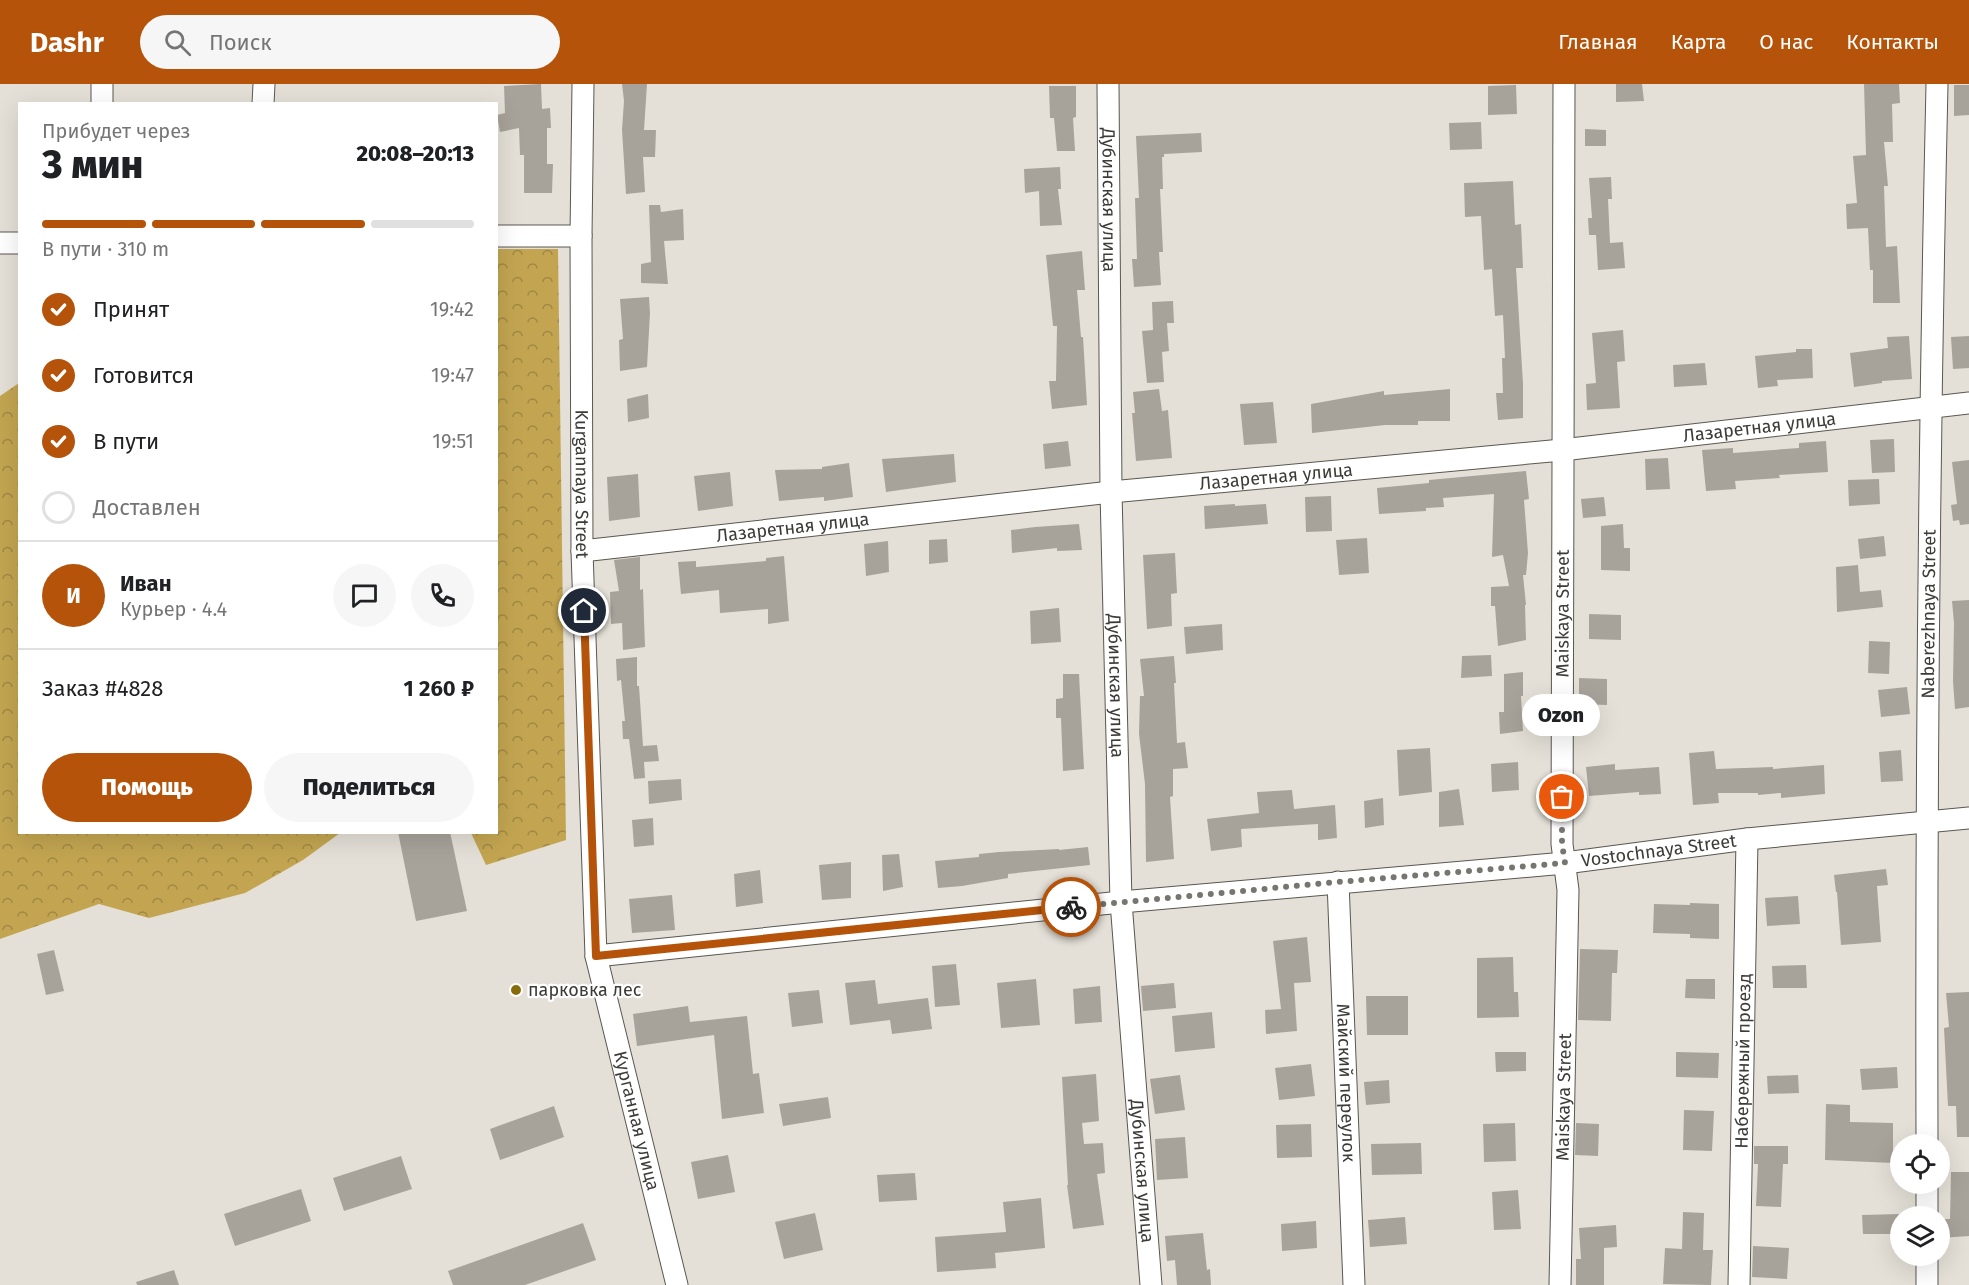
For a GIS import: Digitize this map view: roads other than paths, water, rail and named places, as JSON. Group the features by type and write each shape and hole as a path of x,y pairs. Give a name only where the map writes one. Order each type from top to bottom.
{"street":[{"path":"102,84 102,102"},
{"path":"263,102 264,84"},
{"name":"Kurgannaya Street","path":"583,84 582,551 596,956"},
{"name":"Дубинская улица","path":"1108,84 1110,492 1121,902 1151,1285"},
{"name":"Maiskaya Street","path":"1560,1285 1568,890 1562,844 1564,84"},
{"name":"Naberezhnaya Street","path":"1927,1134 1926,823 1936,84"},
{"path":"498,236 581,236"},
{"path":"0,243 18,243"},
{"name":"Лазаретная улица","path":"582,551 1110,492 1562,450 1969,403"},
{"name":"Vostochnaya Street","path":"596,956 1121,902 1565,863 1748,838 1969,818"},
{"name":"Набережный проезд","path":"1739,1285 1748,838"},
{"name":"Майский переулок","path":"1338,882 1354,1285"},
{"name":"Курганная улица","path":"596,956 677,1285"},
{"path":"1927,1266 1927,1285"}],"place":[{"name":"Ozon","path":"1562,797"},
{"name":"парковка лес","path":"516,990"}]}
